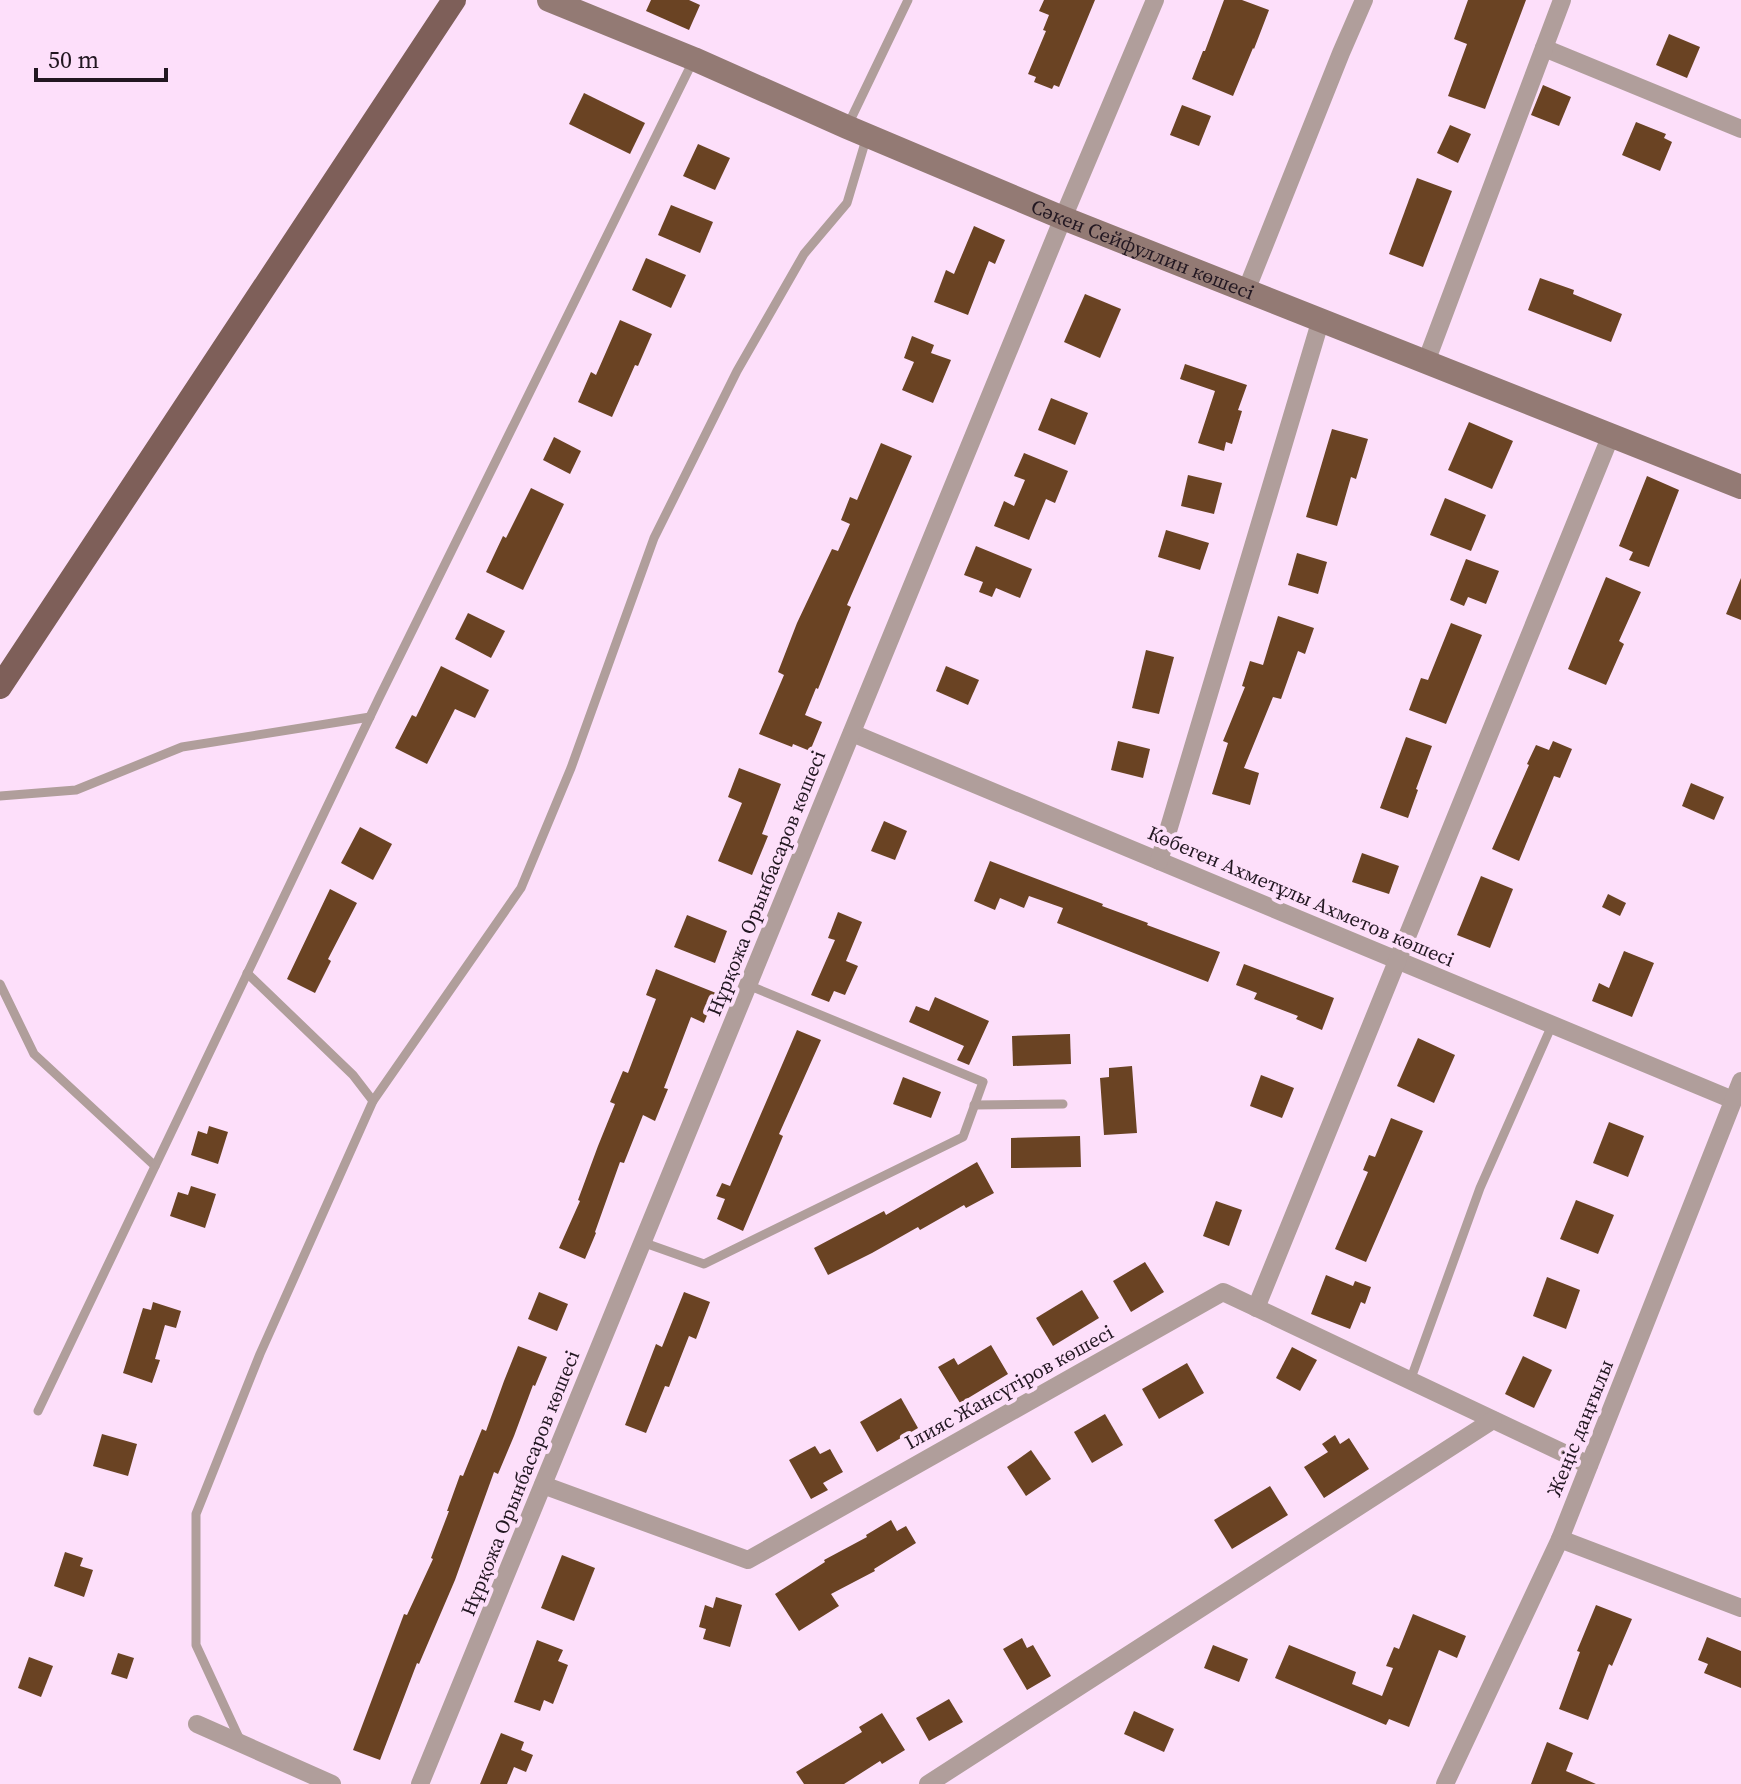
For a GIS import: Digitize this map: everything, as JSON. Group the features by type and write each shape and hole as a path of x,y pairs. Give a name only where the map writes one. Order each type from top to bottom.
{"main road":[{"path":"0,687 454,0"}],"street":[{"name":"Сәкен Сейфуллин көшесі","path":"549,0 1063,218 1741,487"},
{"name":"Нұрқожа Орынбасаров көшесі","path":"420,1784 1155,0"},
{"path":"1246,291 1364,0"},
{"path":"1426,362 1562,0"},
{"path":"1544,48 1741,129"},
{"path":"1159,861 1321,319"},
{"path":"1256,1308 1611,435"},
{"name":"Көбеген Ахметұлы Ахметов көшесі","path":"852,733 1733,1100"},
{"name":"Жеңіс даңғылы","path":"1445,1784 1560,1539 1741,1081"},
{"name":"Ілияс Жансүгіров көшесі","path":"543,1485 748,1560 1223,1292 1589,1465"},
{"path":"928,1784 1493,1420"},
{"path":"1560,1539 1741,1608"},
{"path":"197,1724 332,1784"}],"lane":[{"path":"241,1744 196,1645 196,1514 260,1354 373,1101 521,888 571,768 654,538 744,358 804,254 847,203 857,131 908,0"},
{"path":"38,1411 370,717 694,59"},
{"path":"0,796 76,790 182,747 370,717"},
{"path":"247,973 353,1075 373,1101"},
{"path":"0,984 34,1054 155,1166"},
{"path":"642,1242 704,1264 963,1137 983,1082 748,985"},
{"path":"1410,1381 1480,1188 1552,1025"},
{"path":"974,1105 1063,1104"}],"building":[{"path":"651,0 689,0 700,5 689,30 646,11"},
{"path":"1044,0 1095,0 1059,87 1054,85 1052,89 1034,82 1036,77 1028,74 1046,31 1043,30 1049,15 1039,11"},
{"path":"1224,0 1242,0 1269,10 1233,96 1192,79"},
{"path":"1468,0 1526,0 1485,109 1448,96 1467,44 1454,39"},
{"path":"1669,34 1700,47 1687,78 1656,65"},
{"path":"1543,85 1571,97 1559,126 1531,115"},
{"path":"584,93 645,123 630,154 569,124"},
{"path":"1182,105 1211,116 1199,146 1170,135"},
{"path":"1636,122 1666,134 1664,138 1672,142 1660,171 1622,155"},
{"path":"1450,125 1471,134 1458,163 1437,153"},
{"path":"698,144 730,158 715,190 683,176"},
{"path":"1417,178 1452,191 1423,267 1389,254"},
{"path":"671,205 713,222 700,253 658,235"},
{"path":"974,226 1005,240 995,264 989,261 968,315 934,302 946,270 954,274"},
{"path":"646,258 686,275 671,308 632,290"},
{"path":"1540,278 1574,290 1573,294 1622,314 1611,342 1528,310"},
{"path":"1085,294 1121,309 1100,358 1064,342"},
{"path":"620,320 652,334 612,417 578,402 591,372 596,375"},
{"path":"912,336 934,345 931,353 951,360 933,403 902,390 914,362 904,358"},
{"path":"1185,364 1247,385 1238,410 1242,411 1232,444 1226,442 1224,451 1198,443 1215,391 1180,379"},
{"path":"1051,398 1088,413 1075,445 1038,430"},
{"path":"1469,422 1513,441 1492,489 1448,470"},
{"path":"1332,429 1368,439 1356,479 1351,477 1337,526 1306,517"},
{"path":"554,437 581,451 570,474 543,460"},
{"path":"881,443 912,456 847,605 851,607 805,715 822,722 810,751 793,744 792,747 759,734 784,675 778,672 797,623 832,549 838,551 850,524 841,520 850,497 857,500"},
{"path":"1024,453 1068,471 1055,503 1046,499 1029,540 994,526 1004,501 1014,506 1025,480 1014,476"},
{"path":"1188,475 1222,483 1214,514 1181,506"},
{"path":"1647,476 1679,490 1649,567 1629,560 1633,552 1619,546"},
{"path":"531,488 564,504 523,590 486,572"},
{"path":"1445,498 1486,515 1471,551 1430,535"},
{"path":"1166,530 1209,543 1200,570 1158,557"},
{"path":"976,546 1032,569 1020,598 996,588 992,597 979,592 983,582 964,575"},
{"path":"1297,553 1327,562 1318,594 1288,585"},
{"path":"1466,559 1499,571 1486,604 1468,597 1464,606 1450,600"},
{"path":"1606,577 1641,592 1619,641 1624,644 1606,685 1568,669"},
{"path":"1741,578 1741,620 1726,614"},
{"path":"468,613 505,631 491,658 455,639"},
{"path":"1278,616 1314,628 1305,654 1298,651 1281,699 1273,697 1244,768 1259,773 1250,805 1212,794 1228,743 1223,741 1245,687 1242,686 1250,661 1263,665"},
{"path":"1451,623 1482,635 1446,724 1409,710 1421,678 1428,680"},
{"path":"1146,650 1174,657 1159,714 1132,708"},
{"path":"441,666 489,690 475,718 455,709 427,764 395,748 412,715 416,717"},
{"path":"946,666 979,680 968,705 936,691"},
{"path":"1406,737 1432,746 1408,818 1380,808"},
{"path":"1118,741 1150,749 1143,778 1111,770"},
{"path":"1553,741 1572,749 1560,778 1554,776 1519,861 1492,849 1536,745 1549,750"},
{"path":"739,768 781,784 762,834 768,836 752,875 718,861 742,803 728,797"},
{"path":"1691,783 1724,797 1714,820 1682,806"},
{"path":"884,821 907,831 895,860 871,851"},
{"path":"360,827 392,844 373,880 341,863"},
{"path":"1362,853 1399,866 1389,894 1352,882"},
{"path":"990,861 1220,952 1208,982 1057,923 1063,908 1029,896 1024,908 1000,898 995,910 974,901"},
{"path":"1481,876 1513,889 1490,948 1457,935"},
{"path":"330,889 357,903 328,959 331,961 315,993 287,979"},
{"path":"1608,894 1626,903 1620,916 1602,907"},
{"path":"838,912 862,922 846,961 858,966 845,995 834,991 829,1002 811,995 835,940 828,938"},
{"path":"687,915 727,931 715,963 674,947"},
{"path":"1624,951 1654,963 1632,1017 1592,1001 1599,983 1609,988"},
{"path":"1244,964 1334,998 1322,1030 1296,1019 1298,1016 1254,999 1257,993 1236,985"},
{"path":"656,969 716,993 704,1023 691,1017 655,1121 643,1115 624,1163 620,1162 585,1259 559,1248 580,1201 615,1104 610,1102 623,1071 628,1073 656,999 646,995"},
{"path":"935,997 989,1021 969,1065 957,1060 964,1046 909,1022 916,1006 929,1011"},
{"path":"797,1030 821,1040 779,1134 783,1136 743,1231 717,1219 725,1199 716,1196 722,1183 730,1186"},
{"path":"1070,1034 1071,1064 1013,1066 1012,1036"},
{"path":"1418,1038 1455,1055 1434,1103 1397,1086"},
{"path":"1132,1066 1137,1133 1104,1135 1100,1078 1109,1077 1109,1068"},
{"path":"1261,1075 1294,1088 1282,1118 1250,1106"},
{"path":"903,1077 941,1092 931,1118 893,1104"},
{"path":"1391,1118 1423,1131 1366,1262 1335,1249 1368,1172 1363,1170 1369,1155 1375,1157"},
{"path":"1609,1122 1644,1136 1628,1177 1593,1163"},
{"path":"209,1126 228,1132 218,1164 191,1155 198,1131 207,1134"},
{"path":"1080,1136 1081,1167 1011,1168 1011,1138"},
{"path":"977,1162 994,1193 966,1208 964,1205 920,1230 918,1227 828,1275 814,1248 884,1211 886,1215"},
{"path":"191,1186 216,1194 205,1228 170,1216 178,1192 188,1195"},
{"path":"1576,1200 1614,1215 1598,1254 1560,1239"},
{"path":"1216,1201 1242,1210 1229,1246 1203,1236"},
{"path":"1145,1262 1164,1292 1131,1312 1113,1281"},
{"path":"1326,1275 1353,1286 1355,1281 1371,1287 1350,1329 1311,1314"},
{"path":"1547,1277 1580,1290 1566,1329 1533,1316"},
{"path":"1082,1290 1099,1318 1053,1346 1036,1318"},
{"path":"539,1292 568,1304 557,1331 528,1319"},
{"path":"684,1292 710,1302 696,1339 689,1336 646,1433 625,1425 656,1344 662,1347"},
{"path":"153,1302 181,1311 176,1328 165,1325 155,1359 160,1360 152,1383 123,1373 143,1308 151,1310"},
{"path":"991,1345 1008,1374 960,1403 938,1367 954,1358 958,1365"},
{"path":"518,1346 547,1357 498,1474 494,1472 455,1580 417,1663 380,1760 353,1750 404,1614 407,1615 433,1559 460,1475 463,1476 482,1429 486,1431"},
{"path":"1292,1347 1317,1360 1300,1391 1276,1378"},
{"path":"1523,1356 1552,1370 1534,1408 1505,1394"},
{"path":"1187,1363 1204,1393 1159,1419 1142,1389"},
{"path":"901,1398 918,1428 877,1452 860,1422"},
{"path":"1105,1414 1123,1445 1092,1463 1074,1432"},
{"path":"102,1434 137,1444 128,1476 93,1466"},
{"path":"1335,1435 1340,1444 1349,1438 1369,1469 1324,1498 1304,1467 1328,1452 1322,1444"},
{"path":"815,1446 820,1454 830,1449 843,1472 823,1483 828,1490 811,1499 789,1460"},
{"path":"1031,1450 1051,1479 1026,1496 1007,1467"},
{"path":"1270,1486 1288,1515 1232,1549 1214,1520"},
{"path":"891,1520 897,1531 906,1526 916,1543 875,1571 831,1594 839,1606 799,1631 775,1594"},
{"path":"65,1552 83,1558 80,1566 93,1570 84,1597 54,1586"},
{"path":"562,1555 595,1568 574,1621 541,1608"},
{"path":"716,1597 742,1605 730,1647 703,1639 706,1629 699,1627 705,1605 713,1608"},
{"path":"1596,1605 1632,1619 1612,1666 1609,1664 1588,1720 1559,1709 1580,1652 1577,1651"},
{"path":"1413,1614 1466,1636 1457,1658 1439,1650 1409,1727 1389,1719 1386,1725 1275,1678 1289,1645 1356,1672 1352,1684 1382,1696 1393,1668 1386,1666 1394,1647 1399,1649"},
{"path":"1707,1637 1741,1651 1741,1688 1704,1673 1708,1664 1698,1660"},
{"path":"1022,1638 1027,1648 1033,1645 1051,1676 1027,1690 1003,1649"},
{"path":"537,1640 563,1650 558,1661 568,1665 553,1704 544,1700 540,1711 514,1702"},
{"path":"1213,1645 1248,1659 1239,1682 1204,1668"},
{"path":"118,1653 134,1658 127,1679 111,1674"},
{"path":"29,1657 53,1666 41,1697 18,1688"},
{"path":"949,1699 963,1722 929,1741 916,1718"},
{"path":"1134,1711 1174,1729 1164,1752 1124,1734"},
{"path":"882,1713 905,1750 882,1764 880,1761 844,1784 804,1784 796,1772 862,1732 859,1727"},
{"path":"501,1733 524,1742 521,1750 533,1755 526,1772 514,1767 507,1784 480,1784"},
{"path":"1547,1742 1573,1753 1566,1771 1596,1784 1531,1784"}]}
